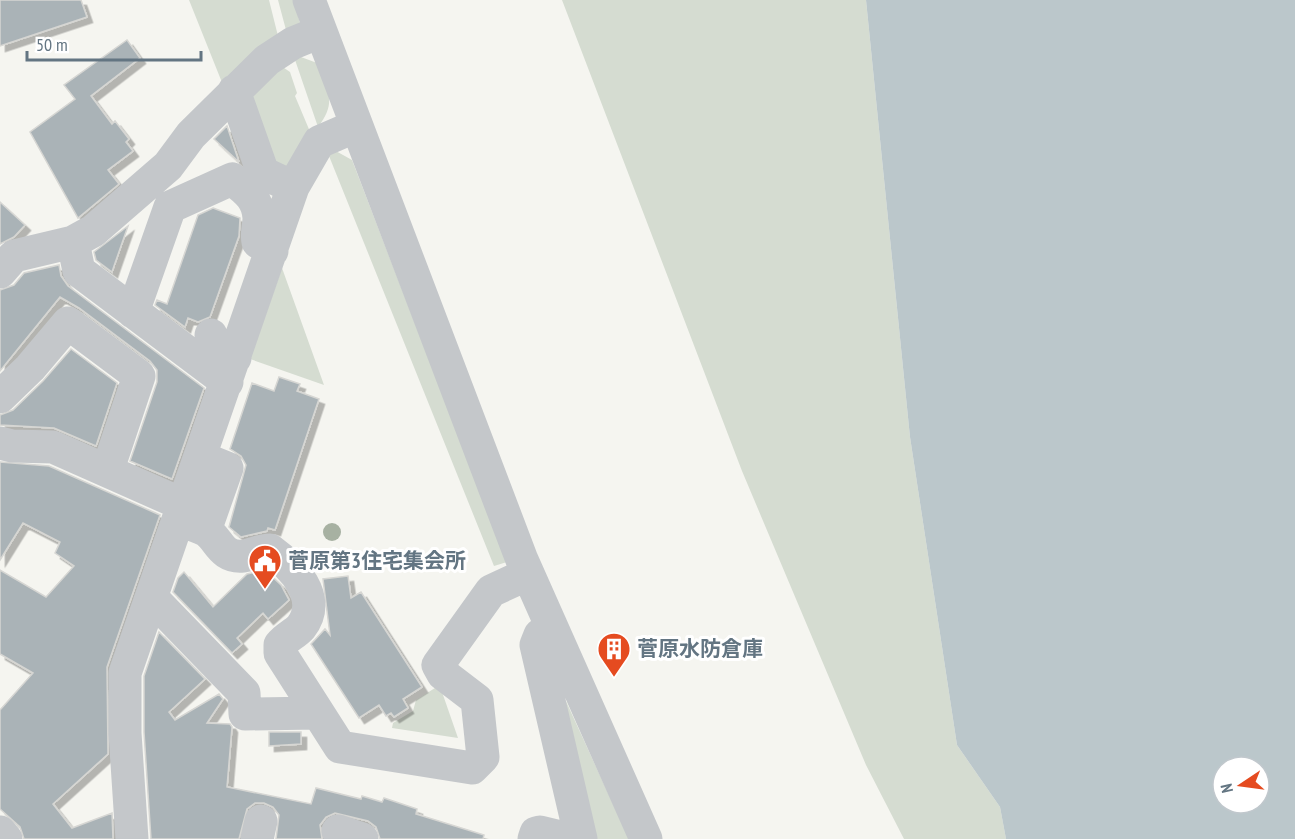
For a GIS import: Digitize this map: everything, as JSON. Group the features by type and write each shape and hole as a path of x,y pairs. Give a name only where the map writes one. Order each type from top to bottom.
{"street":[{"path":"309,0 528,574 646,839"},
{"path":"0,272 14,256 73,242 93,231 168,166 191,135 267,60 293,43 320,32"},
{"path":"234,91 263,173 293,187"},
{"path":"132,839 125,733 125,673 152,598 190,519 202,458 293,187 320,142 356,126"},
{"path":"132,312 170,207 232,179 254,197 259,220 256,234 258,242 272,251"},
{"path":"73,242 79,271 132,312 231,370"},
{"path":"0,397 30,368 68,322 139,376 108,469"},
{"path":"211,335 231,370"},
{"path":"0,443 12,447 53,447 108,469 190,519 228,553 243,556 260,550 270,550 304,581 309,612 301,627 280,645 280,653 340,747 472,768 483,757 477,700 442,674 438,664 491,591 528,574"},
{"path":"152,598 244,693 246,714 318,713"},
{"path":"552,630 540,636 536,645 581,839"},
{"path":"0,832 6,839"},
{"path":"534,839 536,833 540,832 569,839"}],"shaded area":[{"path":"189,0 269,0 278,36 225,90"},
{"path":"278,0 294,0 300,23 286,30"},
{"path":"562,0 866,0 910,437 957,745 1000,807 1006,839 904,839 866,765 742,471"},
{"path":"866,0 1295,0 1295,839 1006,839 1000,807 957,745 910,437"},
{"path":"293,54 317,63 327,89 328,110 318,127"},
{"path":"274,61 290,72 297,93 295,96 311,134 294,172 267,165 242,93"},
{"path":"334,150 352,160 507,562 494,566 327,151"},
{"path":"282,268 324,385 250,359"},
{"path":"435,688 442,692 458,738 392,728 393,723 413,711 416,700"},
{"path":"565,699 629,839 588,839"}],"building":[{"path":"0,0 81,0 87,17 0,46"},
{"path":"127,40 140,58 91,96 112,124 115,121 129,139 126,142 133,151 108,170 119,184 78,218 30,132 75,99 64,85"},
{"path":"227,126 239,162 214,139"},
{"path":"0,202 25,225 14,237 0,244"},
{"path":"213,208 240,218 239,236 210,317 198,322 188,318 185,327 155,305 157,300 167,304 198,215"},
{"path":"128,226 112,272 96,260 94,252"},
{"path":"59,265 61,276 68,286 204,388 172,479 130,461 157,382 157,370 150,361 79,308 60,297 0,371 0,290 14,285 24,273"},
{"path":"71,349 117,383 96,446 54,428 0,425 0,415 13,410"},
{"path":"279,377 300,384 297,391 319,399 275,530 268,528 267,531 241,537 229,527 246,465 241,456 230,449 252,383 274,391"},
{"path":"0,462 49,466 160,515 107,667 108,754 53,804 72,828 112,813 113,839 24,839 20,827 0,809 0,710 33,673 0,654 0,570 46,597 74,566 55,553 60,542 23,523 0,560"},
{"path":"265,570 281,585 289,600 268,619 263,613 237,638 242,644 232,653 173,592 178,578 184,572 213,607 247,574"},
{"path":"348,576 351,598 361,592 422,687 403,699 408,708 394,717 391,713 386,716 379,705 359,718 311,644 325,629 330,635 323,579"},
{"path":"159,632 205,679 169,712 175,720 219,694 223,699 207,723 230,724 232,727 227,787 311,804 316,788 361,799 362,796 382,802 384,798 417,809 416,814 484,835 483,839 380,839 376,827 368,821 335,813 326,817 320,825 322,839 276,839 279,815 273,807 264,803 255,803 247,809 239,839 151,839 144,732 144,676"},
{"path":"269,732 301,732 301,744 269,746"}],"place":[{"name":"菅原第3住宅集会所","path":"265,590"},
{"name":"菅原水防倉庫","path":"614,678"}]}
